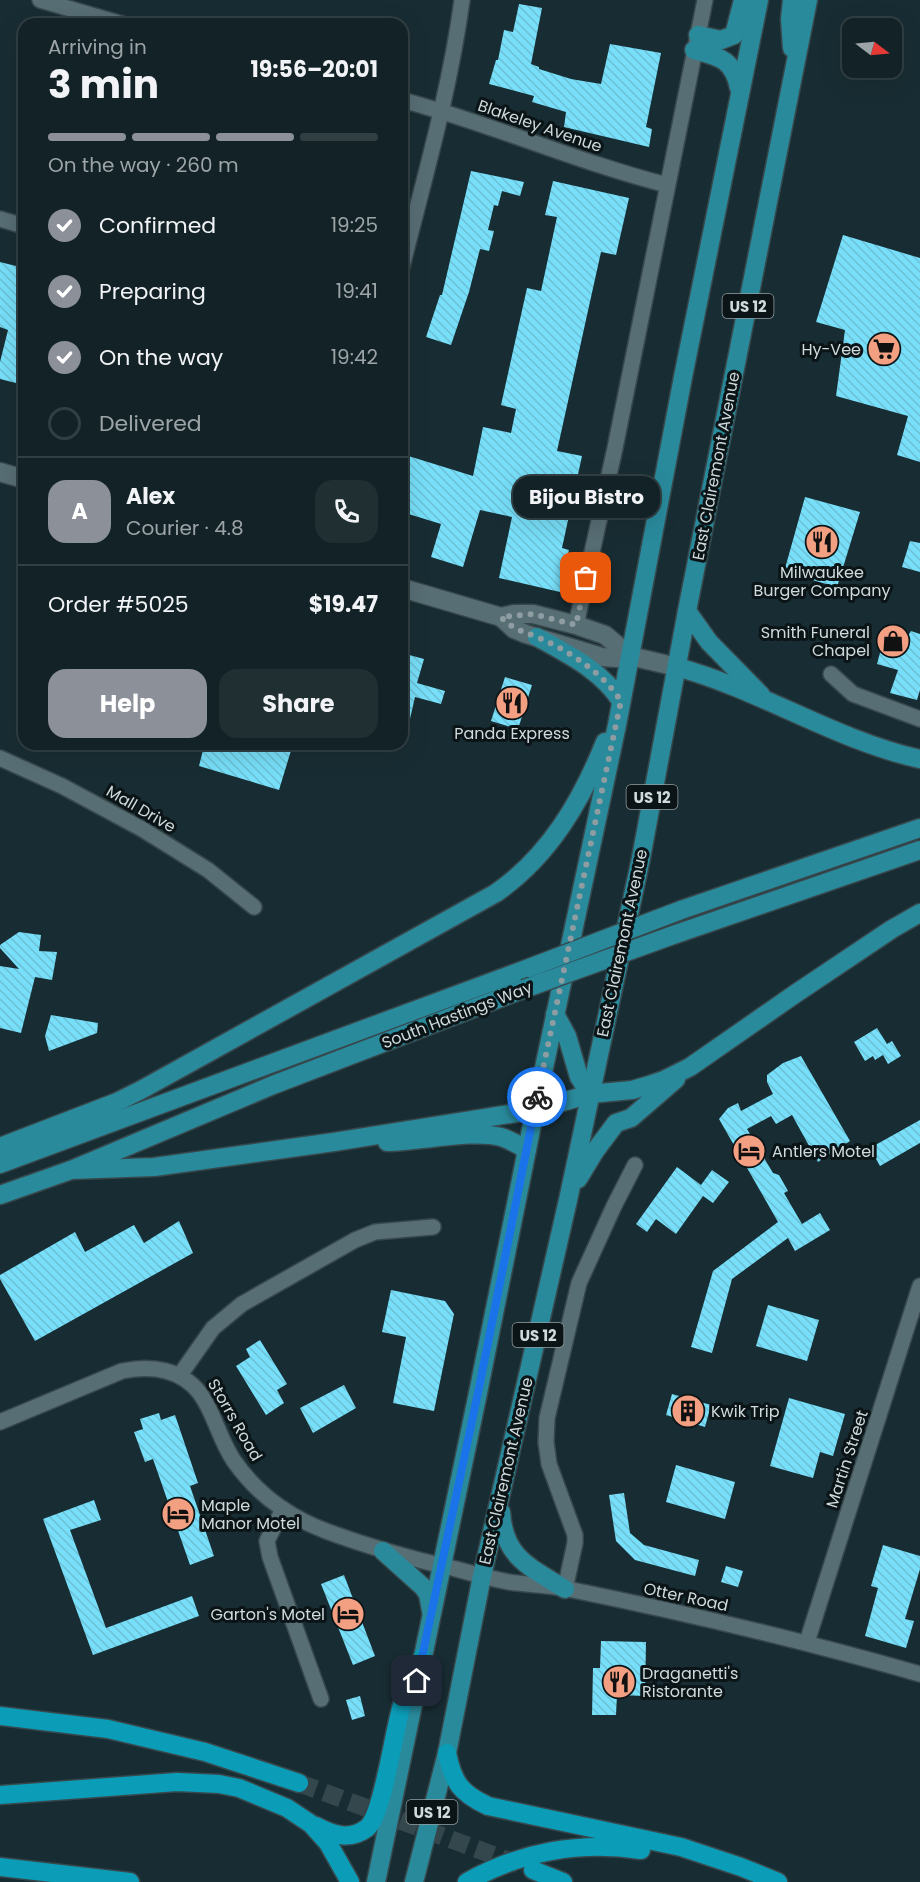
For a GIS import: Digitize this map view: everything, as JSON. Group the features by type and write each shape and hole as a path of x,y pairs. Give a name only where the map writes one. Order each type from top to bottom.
{"highway":[{"path":"0,1795 177,1782 219,1784 239,1788 269,1800 330,1833 348,1836 367,1828 373,1822 403,1703 422,1658"},
{"path":"0,1716 108,1729 205,1752 299,1783"},
{"path":"447,1753 452,1774 463,1792 488,1806 681,1847 777,1882"},
{"path":"311,1824 328,1843 350,1882"},
{"path":"467,1882 510,1861 550,1851 596,1846 645,1850 777,1882"},
{"path":"0,1867 130,1882"},
{"path":"533,1870 563,1882"}],"main road":[{"path":"696,43 721,40 734,35 743,0"},
{"name":"US 12","path":"377,1875 621,701 759,0"},
{"path":"792,0 790,19 795,70"},
{"name":"East Clairemont Avenue","path":"415,1877 447,1753 482,1576 568,1200 641,858 687,611 808,0"},
{"path":"804,21 815,0"},
{"path":"696,43 731,65 740,91"},
{"path":"687,611 709,642 765,699"},
{"path":"0,1147 117,1102 141,1090 496,894 517,878 534,861 570,815 587,786 621,701 592,669 537,637"},
{"path":"677,667 716,679 859,740 920,759"},
{"name":"South Hastings Way","path":"0,1164 681,910 920,828"},
{"name":"South Hastings Way","path":"0,1195 71,1170 273,1085 524,989 920,850"},
{"path":"568,1200 595,1151 616,1123 631,1118 690,1067 805,987 892,929 920,914"},
{"path":"555,1014 567,1036 576,1070 590,1094"},
{"path":"71,1170 154,1167 334,1142 535,1110 590,1094 632,1090 664,1080 690,1067"},
{"path":"334,1142 409,1142 491,1135 503,1138 527,1150"},
{"path":"500,1497 503,1534 509,1546 519,1558 565,1589"},
{"path":"383,1551 423,1587 429,1599 431,1615"}],"street":[{"path":"40,0 102,18"},
{"path":"408,243 441,111 458,31 462,0"},
{"path":"576,625 615,448 705,0"},
{"name":"Blakeley Avenue","path":"408,102 632,176 667,185"},
{"path":"0,219 18,224"},
{"path":"0,472 18,477"},
{"path":"408,590 501,617 533,614 576,625 605,635 630,656"},
{"path":"501,617 514,629 602,657 630,656 677,667"},
{"path":"831,674 852,694 920,719"},
{"name":"Mall Drive","path":"0,758 62,786 142,829 208,870 254,907"},
{"path":"565,1589 575,1535 549,1464 546,1426 579,1283 635,1165"},
{"path":"0,1422 122,1371 154,1368 180,1375 213,1328 242,1304 355,1240 375,1232 393,1229 433,1227"},
{"name":"Martin Street","path":"807,1642 920,1286"},
{"name":"Storrs Road","path":"180,1375 194,1384 202,1395 222,1440 241,1470 283,1509 324,1530 383,1551 442,1566"},
{"path":"283,1509 267,1541 270,1557 321,1699"},
{"name":"Otter Road","path":"442,1566 508,1582 565,1589 807,1642 920,1674"}],"building":[{"path":"519,4 542,8 531,64 539,69 571,79 601,84 610,44 661,53 646,127 652,129 649,147 564,127 566,112 532,102 534,96 489,84 496,60 498,60 504,30 513,32"},
{"path":"471,171 524,182 520,196 502,191 498,206 494,205 488,230 494,231 489,251 480,249 469,292 451,345 426,337 440,295 442,295"},
{"path":"553,181 629,198 616,255 601,252 557,451 582,456 562,548 569,550 560,592 499,578 512,517 480,510 463,567 431,557 441,524 408,514 408,456 473,476 483,427 511,433 516,409 501,405 527,288 541,291 557,217 545,215"},
{"name":"Hy-Vee","path":"843,235 920,258 920,462 897,455 908,416 836,396 845,330 816,322"},
{"path":"0,262 18,266 18,384 0,379 0,362 8,330 0,327"},
{"name":"Milwaukee Burger Company","path":"805,497 860,512 837,587 784,572"},
{"path":"910,541 920,543 920,572 902,567"},
{"path":"886,630 907,637 911,631 920,634 920,690 917,700 890,693 898,670 877,664"},
{"path":"408,655 424,659 417,683 445,691 441,704 415,697 408,728"},
{"name":"Panda Express","path":"505,677 532,685 518,729 491,721"},
{"path":"203,750 291,750 279,790 199,766"},
{"path":"19,932 41,935 39,951 57,952 52,980 35,977 21,1033 0,1028 0,966 19,969 0,948 0,945"},
{"path":"51,1015 98,1023 97,1033 49,1051 45,1036"},
{"path":"877,1028 887,1044 892,1041 901,1056 888,1064 883,1055 875,1060 873,1056 865,1061 854,1042"},
{"name":"Antlers Motel","path":"801,1056 850,1141 818,1162 792,1115 776,1124 771,1116 747,1129 773,1173 779,1175 788,1191 784,1193 802,1224 820,1213 830,1230 795,1251 788,1238 732,1279 712,1353 691,1347 713,1271 778,1222 719,1119 728,1108 738,1103 741,1111 773,1094 767,1082 767,1075 783,1063"},
{"path":"920,1120 920,1143 880,1166 870,1148"},
{"path":"677,1167 701,1185 712,1170 729,1182 713,1203 703,1196 676,1234 656,1219 647,1232 636,1224"},
{"path":"179,1221 193,1253 35,1341 0,1279 0,1275 75,1232 85,1252 134,1225 144,1243"},
{"path":"391,1290 445,1301 454,1314 434,1411 393,1403 406,1337 382,1332"},
{"path":"768,1305 819,1320 807,1361 756,1346"},
{"path":"260,1340 287,1384 277,1390 284,1403 266,1415 236,1366 250,1357 246,1349"},
{"path":"344,1385 356,1408 313,1433 300,1408"},
{"name":"Kwik Trip","path":"672,1394 711,1405 705,1427 666,1415"},
{"path":"789,1398 845,1414 833,1456 820,1452 813,1478 770,1466"},
{"path":"159,1413 161,1420 175,1415 198,1483 190,1486 214,1556 190,1565 153,1459 145,1462 134,1432 143,1429 140,1419"},
{"path":"676,1465 735,1482 725,1519 666,1502"},
{"path":"624,1493 630,1533 644,1545 699,1560 695,1576 635,1560 616,1541 609,1495"},
{"path":"94,1500 101,1520 70,1530 106,1628 192,1596 199,1616 93,1655 43,1519"},
{"path":"883,1545 920,1556 920,1569 905,1619 914,1621 906,1648 865,1636 878,1588 871,1586"},
{"path":"726,1566 743,1571 738,1587 721,1582"},
{"path":"344,1575 375,1656 353,1665 321,1584"},
{"name":"Draganetti's Ristorante","path":"601,1641 646,1642 645,1696 617,1695 616,1715 592,1715 593,1668 600,1668"},
{"path":"360,1696 365,1716 352,1720 346,1700"}],"tunnel":[{"path":"299,1783 520,1865"}],"way so far":[{"path":"537,1097 621,701 592,669 537,637 514,629 501,617 533,614 576,625 586,578"}],"place":[{"name":"Hy-Vee","path":"884,349"},
{"name":"Milwaukee Burger Company","path":"822,542"},
{"name":"Bijou Bistro","path":"586,578"},
{"name":"Smith Funeral Chapel","path":"893,641"},
{"name":"Panda Express","path":"512,703"},
{"name":"Antlers Motel","path":"749,1151"},
{"name":"Kwik Trip","path":"688,1411"},
{"name":"Maple Manor Motel","path":"178,1514"},
{"name":"Garton's Motel","path":"348,1614"},
{"name":"Draganetti's Ristorante","path":"619,1682"}],"route":[{"path":"417,1681 537,1097"}]}
